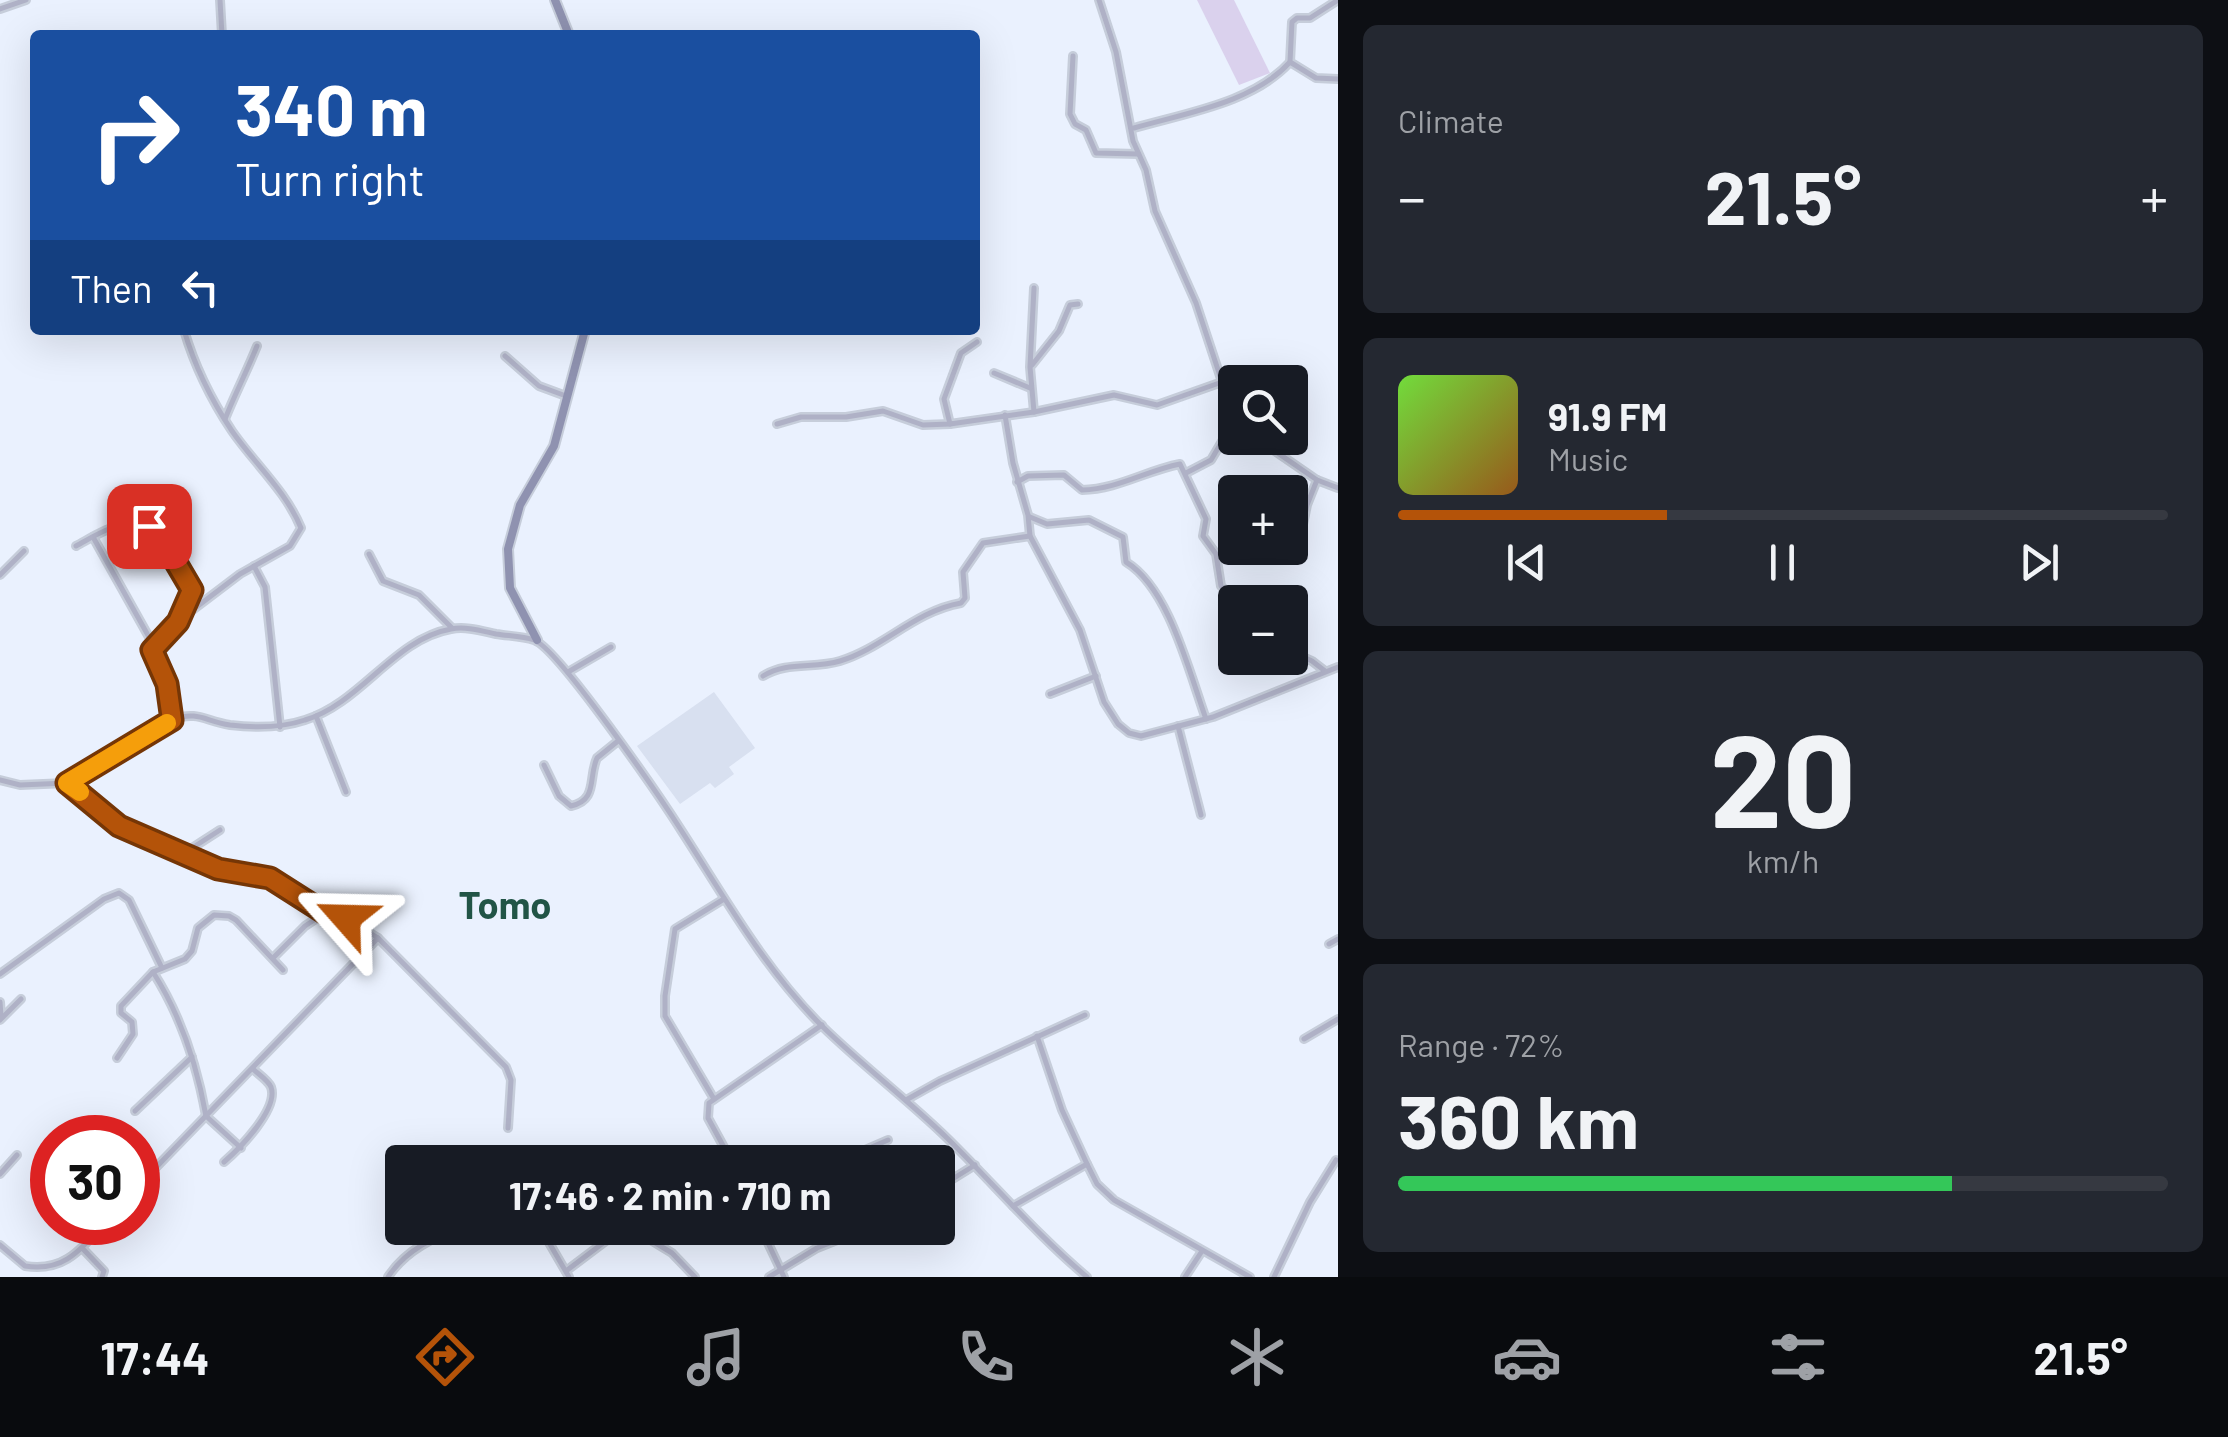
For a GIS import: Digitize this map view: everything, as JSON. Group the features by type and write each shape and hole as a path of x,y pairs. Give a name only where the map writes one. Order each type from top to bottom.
{"street":[{"path":"0,9 26,0"},
{"path":"220,0 222,30"},
{"path":"555,0 567,30"},
{"path":"1099,0 1155,211 1196,303 1218,370"},
{"path":"1133,128 1258,88 1290,62 1292,22 1310,18 1338,0"},
{"path":"1073,56 1070,114 1075,124 1086,130 1096,153 1138,154"},
{"path":"1290,62 1316,78 1338,80"},
{"path":"1034,288 1030,388 1034,412"},
{"path":"1030,367 1059,332 1070,305 1078,304"},
{"path":"172,720 167,684 152,650 154,646 178,622 254,566 290,546 301,528 226,419 186,335"},
{"path":"584,335 554,446 520,505 508,548 510,588 537,640 568,672 666,806 766,960 822,1026 975,1165 1087,1277"},
{"path":"950,424 944,399 961,353 977,342"},
{"path":"226,419 234,392 257,346"},
{"path":"505,356 539,386 566,396"},
{"path":"994,374 1030,388"},
{"path":"777,424 801,416 883,411 922,426 950,424 1114,395 1157,406 1218,383"},
{"path":"1005,416 1030,536 1080,630 1104,702 1128,733 1141,736 1206,718 1338,666"},
{"path":"1184,474 1211,460 1218,448"},
{"path":"1281,455 1317,480 1338,488"},
{"path":"1018,482 1028,476 1064,475 1082,490 1106,489 1158,468 1180,464 1206,519 1203,536 1216,554 1222,585"},
{"path":"1308,502 1317,480"},
{"path":"1028,515 1048,524 1088,520 1123,537 1126,562 1148,578 1206,718"},
{"path":"76,546 119,524 142,524 156,531 192,584 190,600 178,622"},
{"path":"763,676 780,668 843,660 907,622 960,603 965,598 962,572 983,543 1030,536"},
{"path":"93,537 154,646"},
{"path":"0,575 24,551"},
{"path":"368,554 382,581 419,596 452,628"},
{"path":"254,566 265,587 280,727"},
{"path":"0,780 20,785 67,783 172,720 198,714 232,725 280,727 316,716 352,696 421,641 452,628 537,640"},
{"path":"568,672 611,647"},
{"path":"1308,659 1325,671"},
{"path":"1050,694 1096,676"},
{"path":"316,716 346,792"},
{"path":"1178,726 1201,815"},
{"path":"544,766 559,796 571,806 580,804 593,786 597,758 618,741"},
{"path":"67,783 119,826 218,869 270,878 325,913 346,918 378,938 506,1067 511,1080 508,1128"},
{"path":"180,851 190,850 220,830"},
{"path":"0,974 104,899 118,894 129,900 162,968"},
{"path":"714,1099 665,1016 665,996 675,928 724,899"},
{"path":"273,958 305,926 325,913"},
{"path":"118,1058 133,1034 132,1022 121,1006 154,972 185,959 192,952 198,928 219,914 236,920 284,970"},
{"path":"160,1163 378,938"},
{"path":"1328,944 1338,939"},
{"path":"154,972 171,1000 202,1081 206,1116 241,1148"},
{"path":"0,1020 20,1000"},
{"path":"0,1002 0,1020"},
{"path":"906,1100 1085,1015"},
{"path":"1304,1039 1338,1019"},
{"path":"723,1145 706,1110 714,1099 822,1026"},
{"path":"1037,1036 1062,1110 1104,1192 1250,1277"},
{"path":"134,1111 192,1057"},
{"path":"224,1162 241,1148 263,1116 271,1096 269,1084 252,1068"},
{"path":"876,1145 888,1140"},
{"path":"0,1174 17,1155"},
{"path":"1274,1277 1335,1159"},
{"path":"1014,1206 1087,1164"},
{"path":"955,1177 975,1165"},
{"path":"0,1245 24,1266 38,1268 58,1266 85,1245"},
{"path":"388,1277 422,1245"},
{"path":"551,1245 568,1274 602,1245"},
{"path":"661,1245 695,1277"},
{"path":"769,1245 784,1277"},
{"path":"770,1277 825,1245"},
{"path":"82,1248 104,1270 102,1277"},
{"path":"1186,1277 1202,1251"}],"shaded area":[{"path":"1197,0 1234,0 1270,73 1239,85"},
{"path":"714,692 755,748 729,767 734,774 715,788 710,783 680,804 637,746"}],"slow traffic":[{"path":"80,792 67,783 167,723"}],"district":[{"name":"Tomo","path":"505,904"}],"route":[{"path":"149,526 192,584 186,610 152,650 167,684 172,720 67,783 119,826 218,869 270,878 325,913 346,918"}]}
